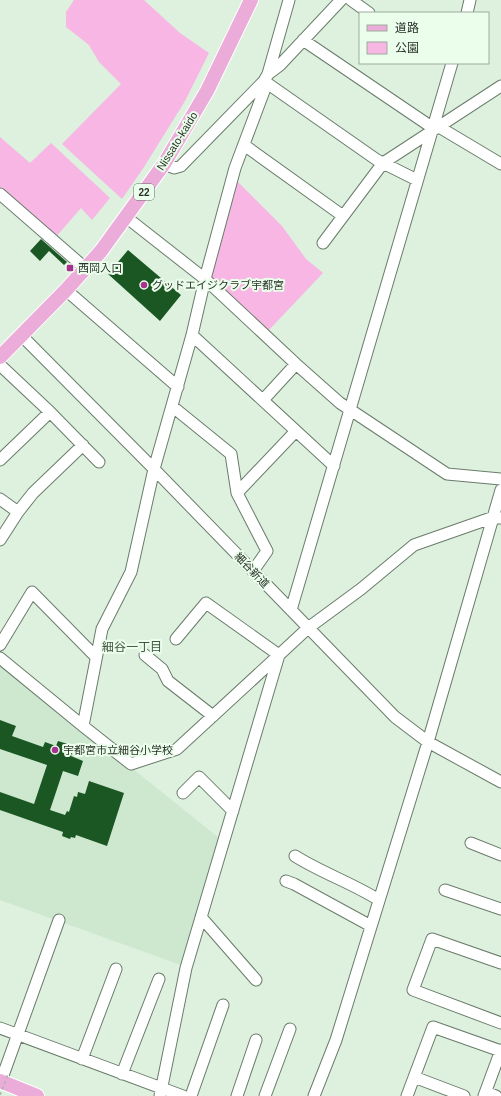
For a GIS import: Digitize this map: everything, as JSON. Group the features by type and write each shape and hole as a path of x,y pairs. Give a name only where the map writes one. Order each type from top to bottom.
{"main road":[{"name":"Nissato-kaido","path":"0,357 66,290 101,251 164,164 207,90 251,0"},
{"path":"2,1083 36,1096"}],"street":[{"path":"83,726 102,629 131,572 154,469 192,336 205,279 235,168 266,79 289,0"},
{"path":"164,164 174,168 181,166 341,0"},
{"path":"351,0 369,12"},
{"path":"467,12 470,0"},
{"path":"303,40 435,129 501,164"},
{"path":"291,610 417,180 435,129 448,65"},
{"path":"266,79 377,160 417,180"},
{"path":"323,243 383,163 501,86"},
{"path":"244,145 343,216"},
{"path":"0,194 85,268"},
{"path":"126,217 148,237 187,268 205,279 340,403 447,474 501,479"},
{"path":"66,290 178,387"},
{"name":"細谷新道","path":"21,335 154,469 395,717 428,742 501,782"},
{"path":"192,336 334,466"},
{"path":"263,400 296,364"},
{"path":"0,365 50,412 99,462"},
{"path":"172,407 231,454 237,493 267,550 252,571"},
{"path":"0,460 50,412"},
{"path":"237,493 296,432"},
{"path":"0,540 18,512 33,493 83,445"},
{"path":"314,1096 336,1040 428,742 497,518 501,490"},
{"path":"0,498 18,512"},
{"path":"0,658 131,764 177,749 308,628 361,589 414,545 497,518"},
{"path":"0,645 32,592 96,658"},
{"path":"176,639 206,603 279,655"},
{"path":"145,655 162,669 168,681 213,716"},
{"path":"161,1092 186,968 279,655"},
{"path":"183,793 199,777 232,811"},
{"path":"471,843 501,855"},
{"path":"295,856 315,868 365,891 379,900"},
{"path":"286,881 371,926"},
{"path":"445,890 501,909"},
{"path":"201,918 256,980"},
{"path":"2,1083 59,920"},
{"path":"501,963 432,939 413,990 501,1023"},
{"path":"82,1059 116,969"},
{"path":"122,1074 159,979"},
{"path":"191,1096 223,1005"},
{"path":"407,1096 433,1027 501,1051 489,1095"},
{"path":"0,1028 122,1074 161,1092 183,1096"},
{"path":"265,1096 290,1029"},
{"path":"237,1096 256,1040"},
{"path":"414,1076 464,1096"}],"shaded area":[{"name":"宇都宮市立細谷小学校","path":"0,662 219,838 181,965 0,900"}],"green space":[{"path":"74,0 144,0 180,33 209,53 185,101 144,167 122,199 62,144 121,84 99,62 89,45 66,27 66,12"},
{"path":"0,137 30,163 51,143 110,198 92,220 81,208 55,238 0,189"},
{"path":"236,180 282,226 306,259 323,273 268,331 211,277"}],"building":[{"path":"41,239 67,262 64,265 49,251 40,261 30,251"},
{"name":"グッドエイジクラブ宇都宮","path":"128,250 181,295 160,321 108,274"},
{"path":"0,720 16,726 12,736 43,747 45,742 56,746 58,741 74,746 71,756 83,761 78,776 63,771 50,810 65,815 67,811 69,812 74,796 77,797 78,792 85,794 89,781 124,793 107,846 76,835 75,838 71,837 70,839 62,836 63,832 0,810 0,792 34,804 47,765 0,749"}],"place":[{"name":"西岡入口","path":"70,268"},
{"name":"グッドエイジクラブ宇都宮","path":"144,285"},
{"name":"宇都宮市立細谷小学校","path":"55,750"}],"district":[{"name":"細谷一丁目","path":"132,647"}]}
